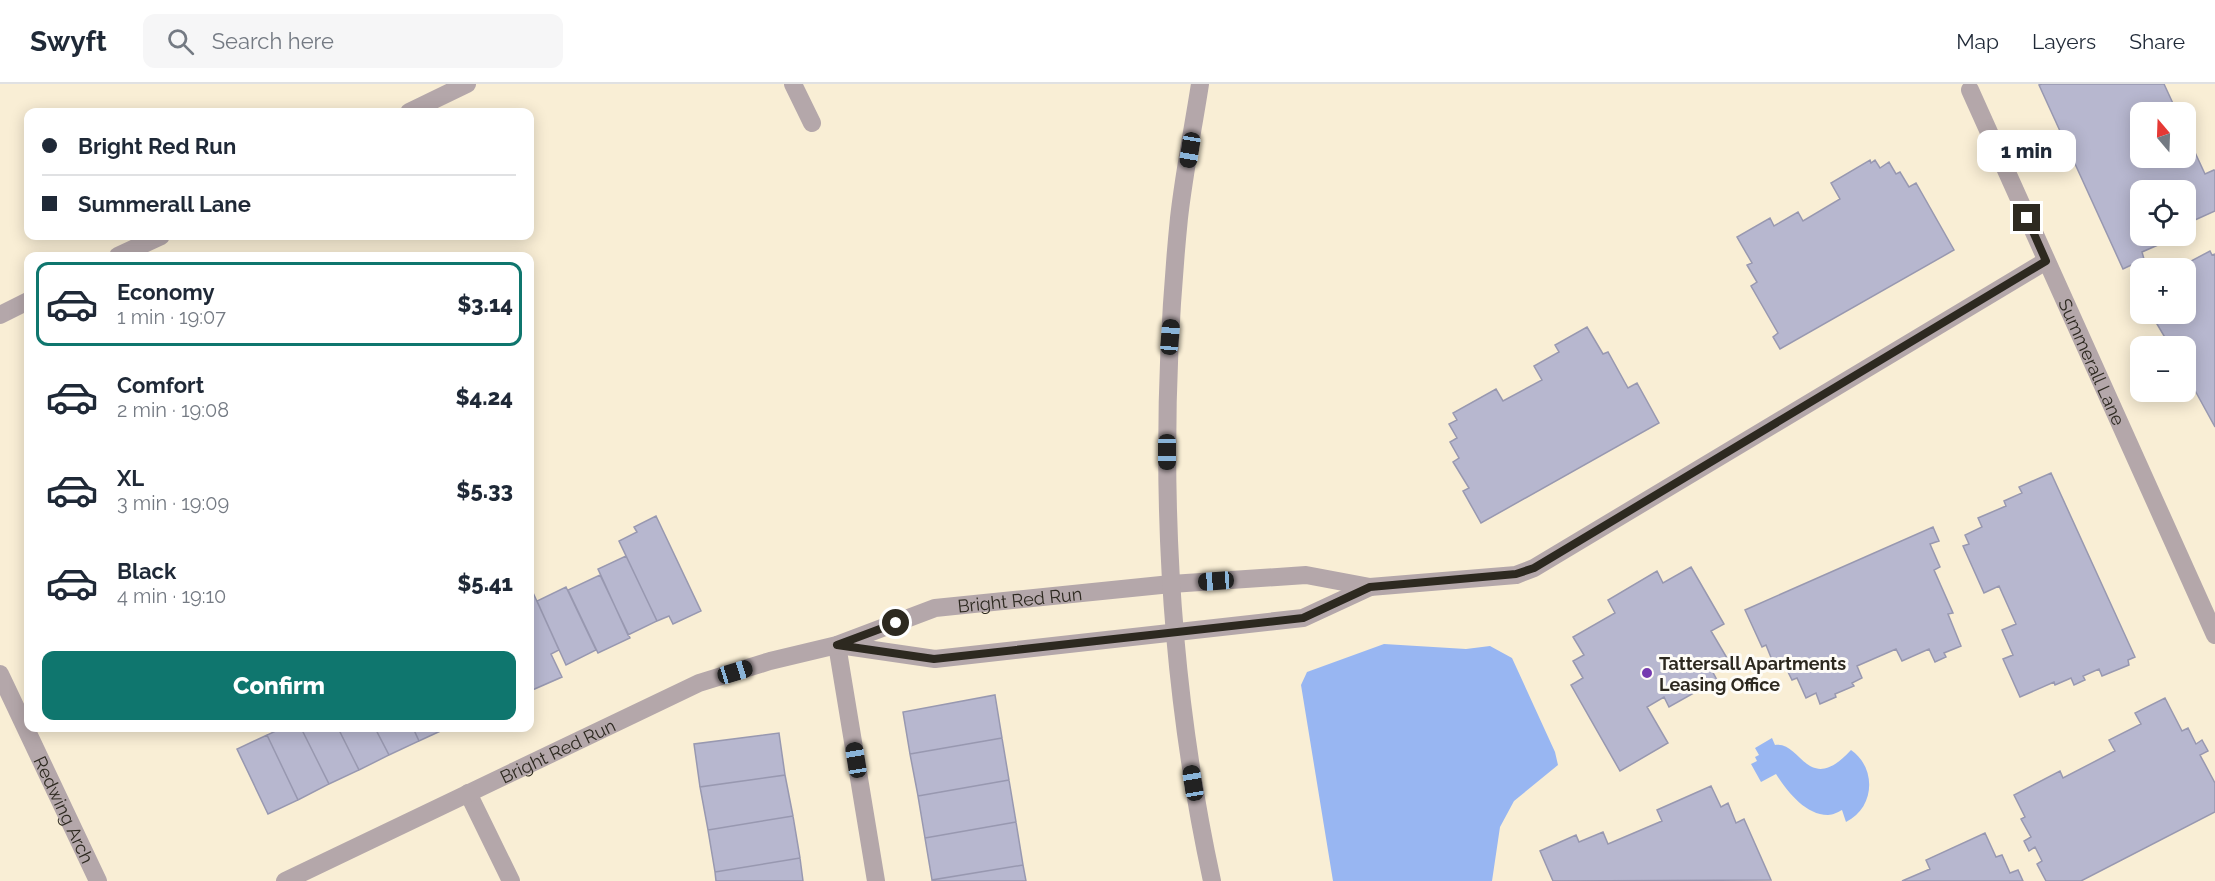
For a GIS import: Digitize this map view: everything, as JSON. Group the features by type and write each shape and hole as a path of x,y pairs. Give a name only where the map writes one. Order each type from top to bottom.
{"street":[{"path":"417,108 467,84"},
{"path":"793,84 812,123"},
{"path":"1200,84 1179,216 1170,337 1167,514 1175,632 1190,764 1212,881"},
{"name":"Summerall Lane","path":"1970,90 2215,635"},
{"path":"127,252 152,240"},
{"path":"1370,587 1498,577 1534,568 2046,261"},
{"path":"0,315 24,303"},
{"name":"Bright Red Run","path":"285,881 699,683 770,661 837,645 935,608 1171,584 1306,575 1370,587"},
{"name":"Bright Red Run","path":"837,645 934,659 1303,618 1370,587"},
{"path":"837,645 876,881"},
{"name":"Redwing Arch","path":"0,674 24,725"},
{"name":"Redwing Arch","path":"27,732 98,881"},
{"path":"468,793 511,881"}],"water":[{"path":"1384,644 1466,649 1490,646 1512,658 1555,752 1558,765 1514,801 1500,827 1492,881 1333,881 1301,685 1307,672"},
{"path":"1772,738 1775,745 1784,746 1815,768 1825,768 1836,763 1851,750 1865,767 1869,788 1863,807 1856,816 1846,822 1842,810 1828,815 1804,807 1776,774 1761,782 1751,764 1757,761 1755,757 1759,755 1755,748"}],"building":[{"path":"2164,84 2172,102 2130,102 2130,168 2196,168 2196,155 2205,174 2215,171 2215,211 2196,220 2196,180 2130,180 2130,246 2156,246 2142,252 2144,258 2130,258 2130,266 2123,269 2039,85"},
{"path":"1870,160 1871,163 1875,160 1880,168 1889,162 1896,174 1900,172 1909,187 1916,183 1954,250 1780,349 1773,337 1778,333 1751,286 1757,282 1747,265 1752,263 1737,237 1770,218 1774,226 1798,212 1803,221 1840,199 1831,183"},
{"path":"2210,251 2212,255 2215,254 2215,427 2196,392 2196,336 2164,336 2157,324 2196,324 2196,258"},
{"path":"1587,327 1603,354 1608,352 1628,388 1637,383 1659,423 1481,523 1463,491 1469,488 1453,462 1459,458 1450,442 1457,438 1449,424 1457,420 1453,413 1496,389 1503,401 1542,380 1534,366 1559,352 1555,345"},
{"path":"2051,473 2135,657 2128,660 2129,665 2102,676 2099,669 2083,676 2085,680 2074,685 2071,678 2055,685 2054,682 2020,697 2003,659 2013,655 2002,630 2016,624 1999,586 1984,593 1963,546 1969,544 1965,535 1982,527 1978,518 2006,506 2004,501 2022,493 2019,487"},
{"path":"656,516 701,611 673,624 669,616 657,621 619,541 637,532 634,527"},
{"path":"1933,527 1939,541 1930,544 1940,567 1934,570 1953,613 1948,614 1961,646 1944,653 1946,657 1935,662 1929,649 1902,661 1896,649 1857,666 1862,678 1852,683 1854,686 1835,694 1836,697 1820,704 1816,693 1806,698 1797,678 1792,680 1785,666 1776,670 1766,645 1762,647 1745,610"},
{"path":"626,556 657,621 628,635 598,569"},
{"name":"Tattersall Apartments Leasing Office","path":"1691,567 1724,624 1711,631 1727,658 1710,667 1717,680 1669,707 1664,697 1647,707 1668,743 1620,771 1571,685 1583,678 1573,661 1584,655 1573,637 1615,613 1608,600 1657,571 1663,583"},
{"path":"600,575 630,638 598,653 568,590"},
{"path":"566,587 596,650 566,665 537,601"},
{"path":"534,595 559,650 551,654 562,677 534,689"},
{"path":"995,695 1002,738 910,754 903,712"},
{"path":"2165,698 2182,731 2188,728 2196,744 2202,740 2208,751 2200,755 2215,783 2215,812 2081,881 2046,881 2037,864 2042,861 2035,847 2029,851 2024,841 2031,837 2021,819 2025,817 2014,795 2060,771 2063,778 2115,751 2109,740 2141,724 2135,713"},
{"path":"273,732 303,732 329,784 298,800 267,735"},
{"path":"303,732 340,732 359,770 329,784"},
{"path":"340,732 377,732 389,755 359,770"},
{"path":"377,732 415,732 419,741 389,755"},
{"path":"415,732 438,732 419,741"},
{"path":"779,733 785,775 700,787 694,744"},
{"path":"267,735 298,800 268,814 237,749"},
{"path":"1002,738 1009,780 918,796 910,754"},
{"path":"785,775 793,816 708,830 700,787"},
{"path":"1009,780 1016,822 925,838 918,796"},
{"path":"1711,786 1721,807 1728,803 1736,823 1744,819 1771,880 1553,881 1540,851 1576,835 1579,842 1603,832 1608,844 1662,821 1657,810"},
{"path":"793,816 800,858 715,872 708,830"},
{"path":"1016,822 1023,865 932,880 925,838"},
{"path":"1985,833 1996,857 2002,855 2010,873 2018,870 2023,881 1902,881 1930,869 1926,860"},
{"path":"800,858 803,881 716,881 715,872"},
{"path":"1023,865 1026,881 932,881 932,880"}],"place":[{"name":"Tattersall Apartments Leasing Office","path":"1647,673"}],"route":[{"path":"896,623 837,645 934,659 1303,618 1370,587 1498,577 1534,568 2046,261 2027,218"}]}
